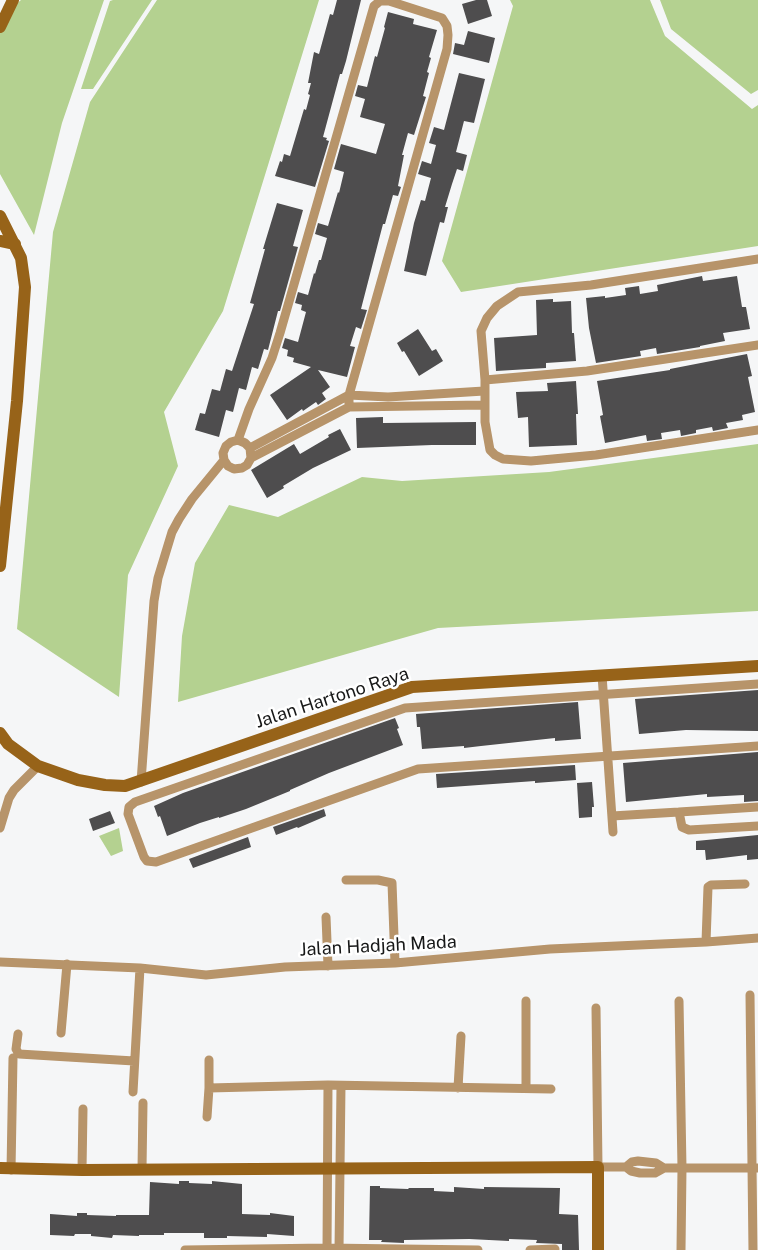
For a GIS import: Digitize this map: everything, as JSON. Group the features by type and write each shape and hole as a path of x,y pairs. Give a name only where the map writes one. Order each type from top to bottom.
{"street":[{"path":"0,27 13,0"},
{"path":"238,440 249,409 272,358 280,333 374,6 380,1 389,1 442,18 447,26 447,49 349,395 349,408"},
{"path":"0,216 6,239 24,272 25,302 0,566"},
{"path":"758,259 591,285 518,292 497,306 484,324 481,337 485,380 485,422 490,450 503,459 531,461 596,455 758,430"},
{"path":"485,380 587,371 758,346"},
{"path":"250,448 349,395 388,397 484,391"},
{"path":"251,458 250,448 245,442 238,440 226,446 223,453 224,460 228,466 242,468 251,458 349,408 484,405"},
{"path":"141,782 154,601 158,578 172,532 179,519 192,499 224,460"},
{"name":"Jalan Hartono Raya","path":"0,734 8,744 38,766 78,780 105,785 125,786 412,687 758,666"},
{"path":"602,675 606,755 613,832"},
{"path":"758,684 405,708 135,802 129,807 128,814 144,857 147,861 156,862 418,768 758,746"},
{"path":"0,828 9,798 14,790 38,766"},
{"path":"612,816 758,807"},
{"path":"679,812 682,827 689,830 758,826"},
{"path":"346,880 378,880 392,883 394,963"},
{"path":"706,942 708,887 711,885 745,884"},
{"path":"326,917 328,966"},
{"name":"Jalan Hadjah Mada","path":"0,962 140,968 206,975 284,967 394,963 550,950 758,938"},
{"path":"61,1033 67,964"},
{"path":"133,1092 140,968"},
{"path":"750,995 756,1168 753,1250"},
{"path":"526,1000 526,1088"},
{"path":"678,1001 682,1250"},
{"path":"596,1008 598,1250"},
{"path":"18,1034 16,1049 19,1054 134,1061"},
{"path":"458,1088 462,1036"},
{"path":"13,1058 6,1169 598,1168 626,1166 631,1172 656,1173 664,1168 756,1168"},
{"path":"207,1117 209,1060"},
{"path":"209,1088 328,1085 551,1088"},
{"path":"328,1085 340,1249"},
{"path":"327,1249 340,1086"},
{"path":"142,1169 143,1104"},
{"path":"82,1170 83,1109"},
{"path":"530,1250 555,1249"},
{"path":"185,1250 478,1250"}],"green space":[{"path":"21,0 104,0 62,123 34,235 0,174 0,31 5,14"},
{"path":"152,0 93,89 81,89 110,1"},
{"path":"157,0 319,0 223,311 164,412 178,466 128,575 119,697 17,629 53,232 90,102"},
{"path":"510,0 650,0 665,36 752,109 758,105 758,246 461,292 442,261 513,6"},
{"path":"660,0 758,0 758,90 751,94 671,29"},
{"path":"758,444 758,611 438,628 178,702 182,636 195,563 229,505 278,517 362,477 402,481 549,472"},
{"path":"119,828 123,851 111,856 99,836"}],"building":[{"path":"337,0 361,0 346,61 342,74 340,74 323,137 329,141 315,187 275,176 284,154 290,156 310,95 308,94 311,83 308,83 314,52 319,54 330,14 333,15"},
{"path":"476,0 487,0 492,16 468,24 462,4"},
{"path":"388,12 414,19 413,24 437,30 429,57 431,58 427,72 429,73 423,96 426,97 414,135 408,133 402,155 404,155 398,186 401,187 398,196 393,195 385,224 383,224 361,309 367,310 361,329 356,327 350,346 355,347 347,377 318,370 330,387 322,393 326,399 318,405 316,402 303,411 302,409 287,420 270,395 311,367 293,362 294,358 287,356 288,350 282,348 285,338 298,342 306,312 301,310 302,305 295,303 298,292 308,295 314,273 319,260 321,260 327,238 315,234 318,223 328,226 339,193 344,172 334,169 341,144 376,154 385,124 360,117 365,99 355,96 358,85 367,87 375,56 377,57"},
{"path":"468,31 495,38 489,63 453,54 455,43 464,45"},
{"path":"459,73 485,79 474,123 464,121 456,152 467,155 463,171 457,169 445,207 448,207 444,223 440,222 426,276 404,271 414,223 421,200 425,201 431,178 418,174 422,161 431,164 436,145 429,143 434,127 444,130"},
{"path":"277,203 303,210 293,246 298,247 268,350 264,349 258,369 252,367 246,390 239,388 233,412 226,410 219,437 195,430 200,413 205,414 212,389 220,391 226,369 232,371 254,304 250,303 265,249 263,249"},
{"path":"702,276 703,281 737,276 742,307 746,307 750,329 723,333 725,341 700,347 657,354 656,348 640,351 641,356 596,363 589,328 586,298 626,295 625,288 639,286 640,294 658,291 657,285"},
{"path":"553,299 553,302 571,301 572,333 574,333 576,361 546,363 546,368 496,371 494,338 537,335 536,300"},
{"path":"418,329 432,351 436,349 443,361 419,376 397,343"},
{"path":"747,354 752,376 748,377 755,412 742,415 743,420 726,423 728,428 713,431 712,427 696,430 696,433 681,436 680,430 661,433 662,439 647,441 646,435 605,443 600,416 603,415 597,381 670,370"},
{"path":"576,381 577,445 529,447 528,417 518,418 516,392 548,391 547,383"},
{"path":"383,417 383,423 476,422 476,445 357,448 356,418"},
{"path":"340,429 351,450 313,468 267,498 251,470 294,444 300,454"},
{"path":"758,690 758,731 686,730 639,734 635,699"},
{"path":"578,702 581,739 555,741 555,738 464,748 464,746 422,749 420,727 417,727 416,714"},
{"path":"395,718 403,745 329,773 246,809 200,823 167,836 160,816 158,817 154,806 183,793"},
{"path":"758,752 758,801 744,802 744,795 707,797 707,794 626,802 623,763"},
{"path":"575,765 576,780 437,788 436,774"},
{"path":"592,782 594,807 592,807 592,817 579,818 577,783"},
{"path":"324,809 326,816 276,835 273,827"},
{"path":"110,811 115,823 93,831 89,819"},
{"path":"758,835 758,859 747,860 747,855 706,860 705,850 696,850 696,841"},
{"path":"248,837 251,847 193,868 189,859"},
{"path":"179,1181 212,1184 212,1181 242,1184 242,1214 270,1215 270,1213 294,1216 294,1236 267,1234 267,1237 227,1236 227,1238 204,1238 204,1233 164,1233 164,1235 139,1236 113,1235 112,1238 91,1236 91,1234 75,1234 74,1236 50,1235 50,1214 77,1216 77,1213 116,1216 149,1215 150,1182 179,1184"},
{"path":"370,1186 408,1189 434,1188 434,1191 454,1192 454,1187 484,1189 484,1187 560,1188 559,1214 578,1215 579,1250 562,1250 562,1244 536,1243 537,1240 404,1240 404,1243 369,1240"}]}
